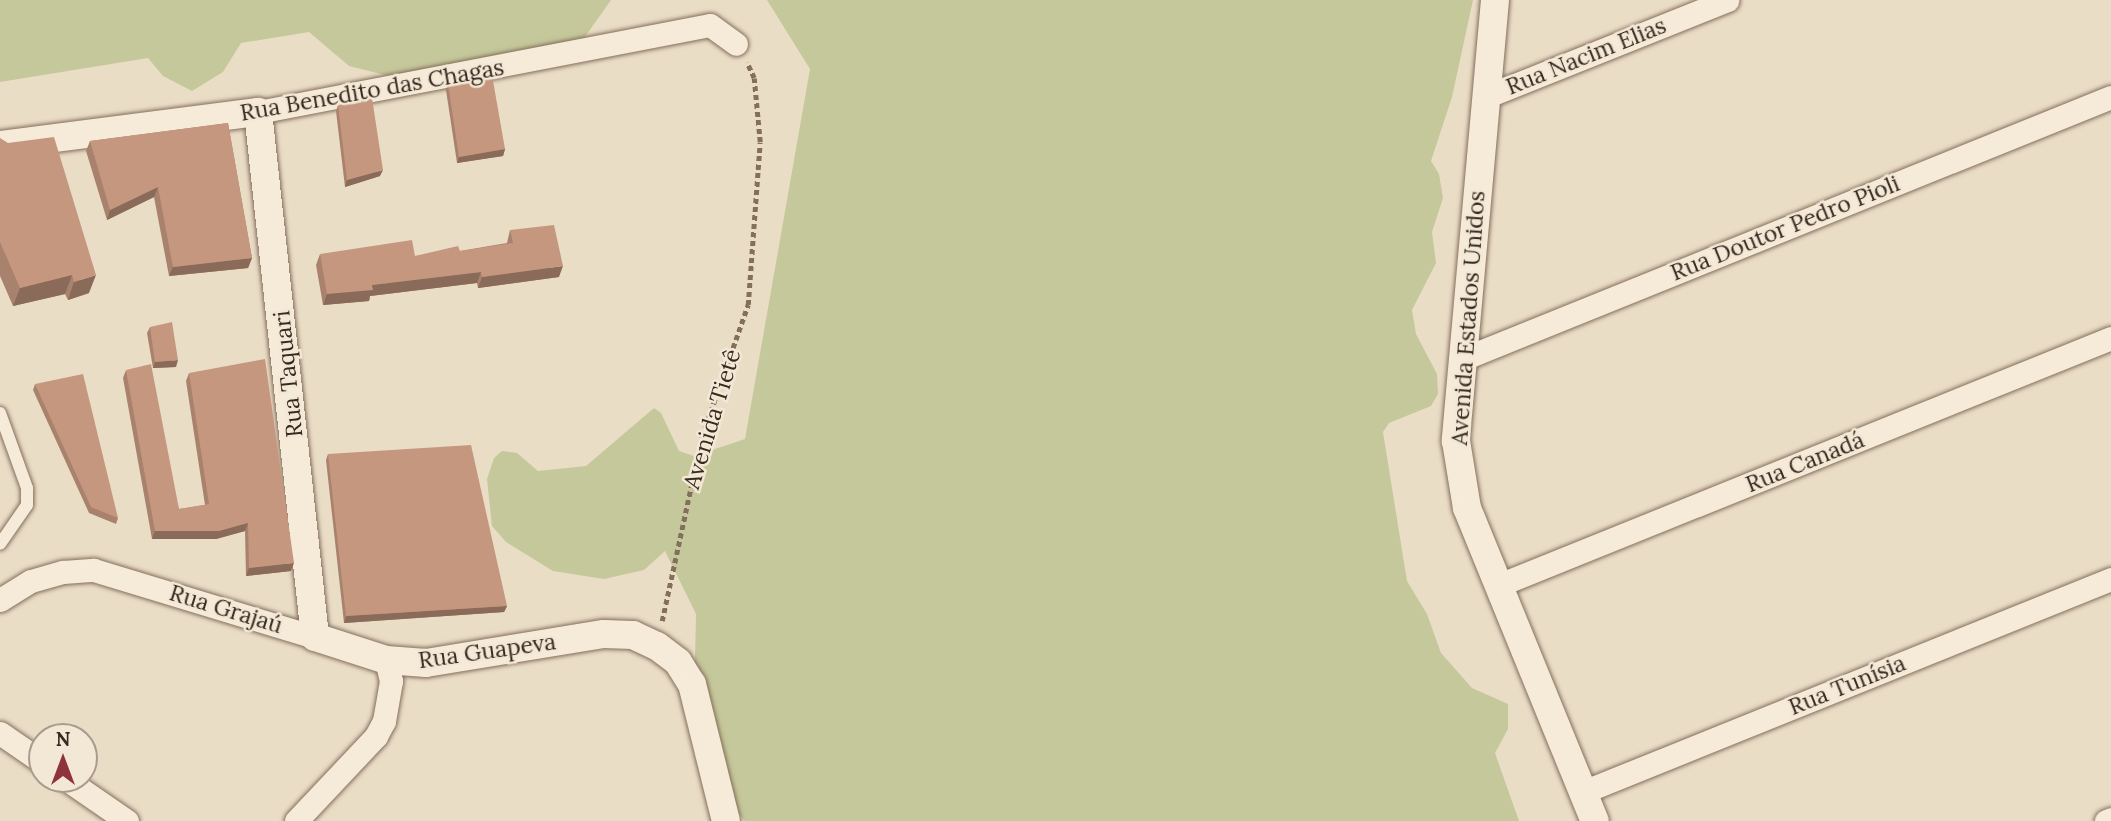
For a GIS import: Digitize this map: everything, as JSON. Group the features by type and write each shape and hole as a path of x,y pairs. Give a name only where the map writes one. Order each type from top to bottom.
{"street":[{"name":"Avenida Estados Unidos","path":"1494,0 1460,360 1456,442 1466,508 1595,821"},
{"name":"Rua Nacim Elias","path":"1485,97 1727,0"},
{"name":"Rua Benedito das Chagas","path":"0,145 258,112 710,25 736,44"},
{"name":"Rua Doutor Pedro Pioli","path":"1460,360 2111,97"},
{"name":"Rua Taquari","path":"258,112 315,637"},
{"name":"Rua Canadá","path":"1499,585 2111,338"},
{"name":"Rua Grajaú","path":"0,600 31,581 64,572 94,570 386,660"},
{"name":"Rua Tunísia","path":"1584,792 2111,579"},
{"name":"Rua Guapeva","path":"296,821 376,736 384,721 391,681 386,660 426,663 604,634 633,635 657,646"},
{"path":"657,646 678,662 692,684 726,821"},
{"path":"0,733 28,752"},
{"path":"86,793 127,821"},
{"path":"2106,821 2111,819"}],"lane":[{"path":"0,413 27,488 27,505 0,544"}],"path":[{"name":"Avenida Tietê","path":"657,646 702,436 748,305 760,142 754,78 736,44"}],"green space":[{"path":"0,0 611,0 582,41 409,81 349,66 309,32 241,43 223,72 192,91 163,76 148,58 0,82"},
{"path":"767,0 1473,0 1452,97 1431,161 1439,174 1443,198 1432,232 1436,263 1412,310 1416,334 1437,374 1438,394 1431,406 1389,423 1383,432 1407,581 1427,614 1441,653 1472,688 1508,704 1508,729 1495,753 1519,821 745,821 714,786 694,703 696,614 665,551 644,570 604,579 553,571 506,542 492,526 487,479 494,458 502,451 517,453 538,471 586,466 654,408 661,413 679,451 694,456 745,439 810,69"}],"building":[{"path":"492,75 505,149 459,157 448,84"},
{"path":"372,98 383,170 347,180 338,105"},
{"path":"228,123 252,258 173,267 158,187 110,210 90,141"},
{"path":"54,137 96,275 74,282 72,275 20,288 0,242 0,138 8,143"},
{"path":"554,225 563,266 482,277 481,272 372,285 373,290 327,294 320,254 412,240 415,256 458,246 460,251 513,243 510,230"},
{"path":"172,322 178,360 155,362 150,327"},
{"path":"265,359 294,563 249,568 248,523 219,531 155,531 126,370 151,364 179,509 209,504 189,373"},
{"path":"83,374 118,518 91,507 35,384"},
{"path":"471,445 507,606 346,616 328,454"}]}
